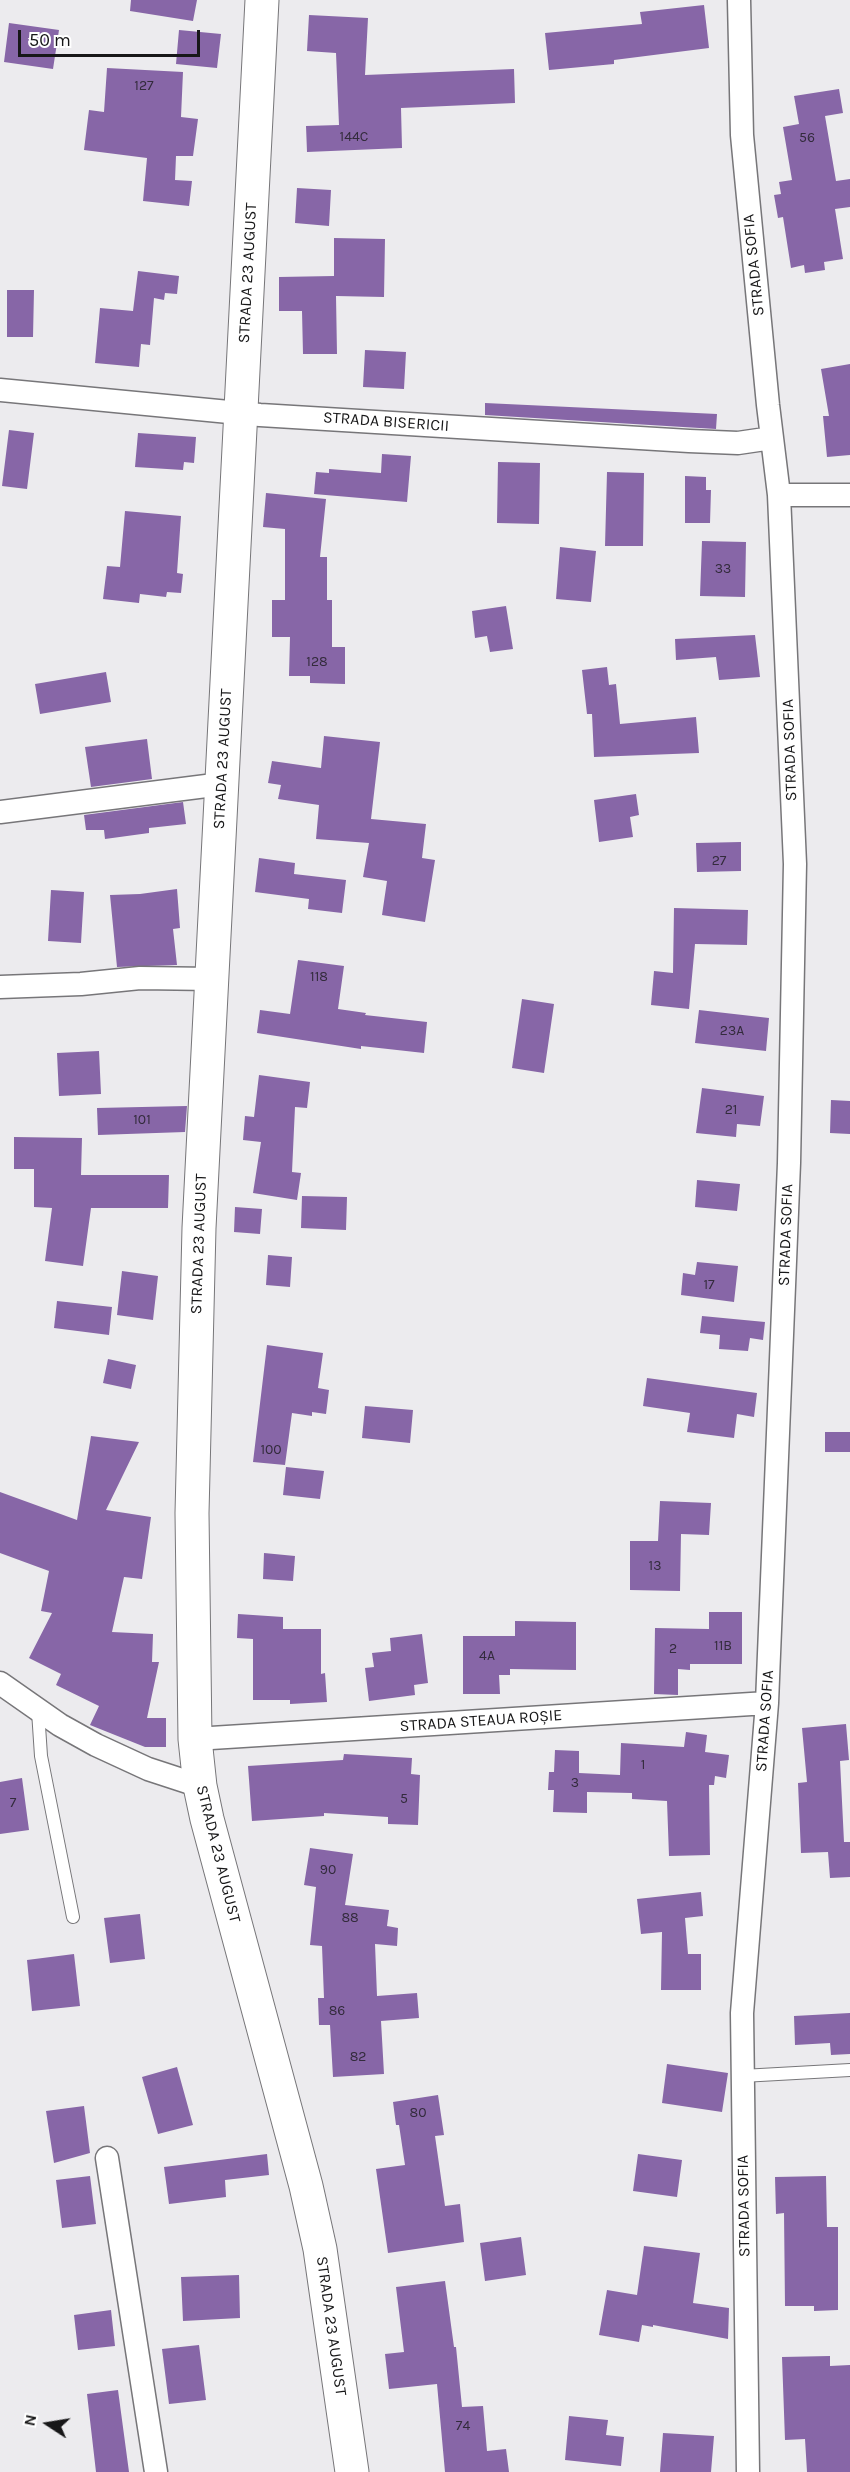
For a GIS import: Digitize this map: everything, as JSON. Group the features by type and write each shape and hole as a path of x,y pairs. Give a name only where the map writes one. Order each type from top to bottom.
{"main road":[{"name":"STRADA 23 AUGUST","path":"262,0 199,1228 192,1441 195,1739 200,1786 306,2186 320,2249 352,2472"}],"street":[{"name":"STRADA SOFIA","path":"739,0 742,135 779,495 795,864 789,1163 767,1703 742,2013 748,2472"},
{"name":"STRADA BISERICII","path":"0,390 241,413 721,443 772,438"},
{"path":"779,495 850,495"},
{"path":"0,812 222,784"},
{"path":"0,987 81,984 140,978 212,979"},
{"path":"0,1683 38,1711 87,1740 169,1777 200,1786"},
{"name":"STRADA STEAUA ROȘIE","path":"195,1739 767,1703"},
{"path":"106,2158 156,2472"}],"lane":[{"path":"38,1711 41,1756 73,1917"},
{"path":"742,2076 850,2070"}],"building":[{"path":"131,0 197,0 193,21 130,11"},
{"path":"704,5 709,48 614,60 614,64 549,70 545,33 642,24 640,12"},
{"path":"309,15 368,18 365,75 514,69 515,103 401,108 402,148 307,152 306,126 339,125 336,53 307,51"},
{"path":"9,23 59,30 53,69 4,62"},
{"path":"179,30 221,34 217,68 176,64"},
{"path":"107,68 183,72 181,117 198,119 193,156 176,156 175,180 192,181 189,206 143,201 147,158 84,150 89,110 104,112"},
{"path":"839,89 843,113 825,116 836,181 850,179 850,207 835,209 843,259 824,262 825,270 805,273 804,265 791,268 783,217 778,218 774,195 781,194 779,182 792,180 783,127 799,124 794,96"},
{"path":"297,188 331,190 329,226 295,223"},
{"path":"334,238 385,239 384,297 336,296 337,354 303,354 302,311 279,311 279,277 334,276"},
{"path":"138,271 179,276 177,294 165,293 164,300 154,298 150,345 141,344 139,367 95,363 100,308 133,311"},
{"path":"7,290 34,290 33,337 7,337"},
{"path":"365,350 406,352 404,389 363,387"},
{"path":"850,364 850,455 827,457 823,416 829,416 821,369"},
{"path":"485,403 717,414 716,429 485,415"},
{"path":"9,430 34,433 27,489 2,486"},
{"path":"138,433 196,437 194,463 184,462 183,470 135,467"},
{"path":"382,454 411,456 407,502 314,494 316,472 329,473 329,469 381,473"},
{"path":"498,462 540,463 539,524 497,523"},
{"path":"607,472 644,473 643,546 605,546"},
{"path":"685,476 706,477 706,490 711,490 710,523 685,523"},
{"path":"266,493 326,499 320,557 327,557 327,600 332,600 332,647 345,647 345,684 310,683 310,676 289,676 290,637 272,637 272,600 285,600 285,529 263,527"},
{"path":"125,511 181,516 177,573 183,574 181,593 167,592 166,597 140,594 139,603 103,599 107,566 120,567"},
{"path":"702,541 746,542 745,597 700,596"},
{"path":"560,547 596,551 591,602 556,599"},
{"path":"506,606 513,649 490,652 487,636 475,638 472,611"},
{"path":"755,635 760,677 719,680 716,657 676,660 675,639"},
{"path":"607,667 609,685 616,684 620,724 696,717 699,753 594,757 592,714 587,714 582,670"},
{"path":"106,672 111,702 40,714 35,684"},
{"path":"324,736 380,742 371,819 426,824 422,858 435,860 425,922 382,915 387,881 363,877 369,843 316,839 319,805 278,799 281,785 268,783 272,761 321,768"},
{"path":"147,739 152,779 91,787 85,747"},
{"path":"636,794 639,815 630,817 633,837 599,842 594,800"},
{"path":"183,802 186,824 149,828 149,833 105,839 104,830 86,830 84,815"},
{"path":"741,842 741,871 697,872 696,843"},
{"path":"259,858 295,863 294,874 346,880 342,913 308,909 309,899 255,892"},
{"path":"177,889 180,928 173,929 177,965 117,967 110,895"},
{"path":"51,890 84,892 81,943 48,941"},
{"path":"674,908 748,910 747,945 695,944 689,1009 651,1005 654,971 673,973"},
{"path":"298,960 344,966 338,1009 366,1013 365,1015 427,1022 424,1053 361,1046 361,1049 257,1033 260,1010 290,1014"},
{"path":"522,999 554,1004 544,1073 512,1068"},
{"path":"699,1010 769,1018 766,1051 695,1043"},
{"path":"99,1051 101,1094 59,1096 57,1053"},
{"path":"259,1075 310,1082 307,1108 295,1107 292,1172 301,1173 297,1200 253,1193 261,1142 243,1140 245,1116 254,1117"},
{"path":"702,1088 764,1096 760,1126 737,1124 736,1137 696,1133"},
{"path":"831,1100 850,1101 850,1134 830,1133"},
{"path":"187,1106 185,1132 98,1135 97,1108"},
{"path":"14,1137 82,1138 81,1175 169,1175 168,1208 91,1208 83,1266 45,1261 52,1208 34,1207 34,1169 14,1169"},
{"path":"697,1180 740,1184 737,1211 695,1207"},
{"path":"302,1196 347,1197 346,1230 301,1228"},
{"path":"235,1207 262,1209 260,1234 234,1232"},
{"path":"268,1255 292,1257 290,1287 266,1285"},
{"path":"697,1262 738,1266 734,1302 681,1295 683,1273 695,1275"},
{"path":"122,1271 158,1276 153,1320 117,1315"},
{"path":"57,1301 112,1307 109,1335 54,1328"},
{"path":"702,1316 765,1322 763,1340 750,1338 748,1351 719,1349 720,1335 700,1333"},
{"path":"267,1345 323,1353 318,1388 329,1390 326,1414 312,1412 312,1416 292,1413 285,1465 253,1462"},
{"path":"108,1359 136,1365 131,1389 103,1383"},
{"path":"647,1378 757,1393 754,1417 737,1414 734,1438 687,1432 690,1413 643,1406"},
{"path":"365,1406 413,1410 410,1443 362,1438"},
{"path":"825,1432 850,1432 850,1452 825,1452"},
{"path":"91,1436 139,1442 106,1510 151,1517 142,1579 124,1577 112,1632 153,1634 152,1662 159,1662 147,1718 166,1718 166,1747 145,1747 90,1725 99,1706 56,1685 61,1674 29,1658 52,1613 41,1611 49,1571 0,1553 0,1492 77,1520"},
{"path":"286,1467 324,1471 320,1499 283,1495"},
{"path":"660,1501 711,1503 709,1535 681,1534 680,1591 630,1590 630,1541 658,1541"},
{"path":"264,1553 295,1556 293,1581 263,1579"},
{"path":"709,1612 742,1612 742,1664 690,1664 690,1670 678,1669 678,1695 654,1694 655,1628 709,1629"},
{"path":"238,1614 283,1617 283,1629 321,1629 321,1674 325,1673 327,1702 290,1704 290,1700 253,1700 253,1639 237,1638"},
{"path":"515,1621 576,1622 576,1670 510,1669 510,1675 499,1675 500,1694 463,1694 463,1636 515,1636"},
{"path":"422,1634 428,1683 414,1685 415,1695 369,1701 365,1668 374,1667 372,1653 391,1651 390,1638"},
{"path":"846,1724 849,1760 840,1761 844,1842 850,1842 850,1877 830,1878 828,1852 801,1853 798,1783 807,1782 802,1728"},
{"path":"686,1732 707,1735 705,1752 729,1755 726,1778 715,1776 714,1785 709,1785 710,1855 669,1856 667,1801 632,1799 632,1793 587,1792 587,1813 553,1812 554,1790 548,1790 549,1772 554,1772 555,1750 579,1751 579,1773 620,1775 621,1743 684,1747"},
{"path":"344,1754 412,1758 411,1774 420,1775 418,1825 388,1824 388,1817 324,1813 324,1816 252,1821 248,1766 343,1760"},
{"path":"22,1778 29,1830 0,1834 0,1782"},
{"path":"310,1848 353,1854 345,1905 389,1910 387,1926 398,1928 397,1946 375,1944 377,1996 417,1993 419,2018 381,2021 384,2074 333,2077 330,2025 319,2025 318,1998 324,1998 322,1946 310,1945 316,1887 304,1885"},
{"path":"701,1892 703,1916 685,1918 688,1954 701,1954 701,1990 661,1990 662,1932 641,1934 637,1899"},
{"path":"140,1914 145,1959 110,1963 104,1918"},
{"path":"74,1954 80,2006 32,2011 27,1960"},
{"path":"850,2013 850,2054 831,2055 830,2043 795,2045 794,2016"},
{"path":"667,2064 728,2073 722,2112 662,2103"},
{"path":"177,2067 193,2125 158,2134 142,2077"},
{"path":"438,2095 444,2135 435,2136 445,2206 460,2204 464,2242 388,2253 376,2169 405,2165 393,2102"},
{"path":"84,2106 90,2153 54,2163 46,2111"},
{"path":"267,2154 269,2175 225,2180 226,2197 169,2204 164,2167"},
{"path":"638,2154 682,2160 677,2197 633,2191"},
{"path":"90,2176 96,2224 62,2228 56,2180"},
{"path":"826,2176 827,2227 838,2227 838,2310 814,2311 814,2306 785,2306 784,2213 776,2214 775,2177"},
{"path":"521,2237 526,2275 485,2281 480,2243"},
{"path":"644,2246 700,2253 693,2303 729,2308 728,2339 653,2325 653,2327 642,2325 639,2342 599,2335 607,2290 637,2295"},
{"path":"239,2275 240,2318 183,2321 181,2277"},
{"path":"445,2281 454,2347 456,2347 462,2407 483,2406 487,2451 506,2449 509,2472 445,2472 437,2384 389,2389 385,2354 404,2352 396,2287"},
{"path":"111,2310 115,2346 78,2350 74,2315"},
{"path":"199,2345 206,2400 169,2404 162,2349"},
{"path":"830,2356 830,2366 850,2365 850,2472 807,2472 805,2439 785,2440 782,2357"},
{"path":"118,2390 129,2472 96,2472 87,2394"},
{"path":"569,2416 608,2420 606,2435 624,2437 621,2466 565,2460"},
{"path":"663,2433 714,2436 711,2472 660,2472"}]}
